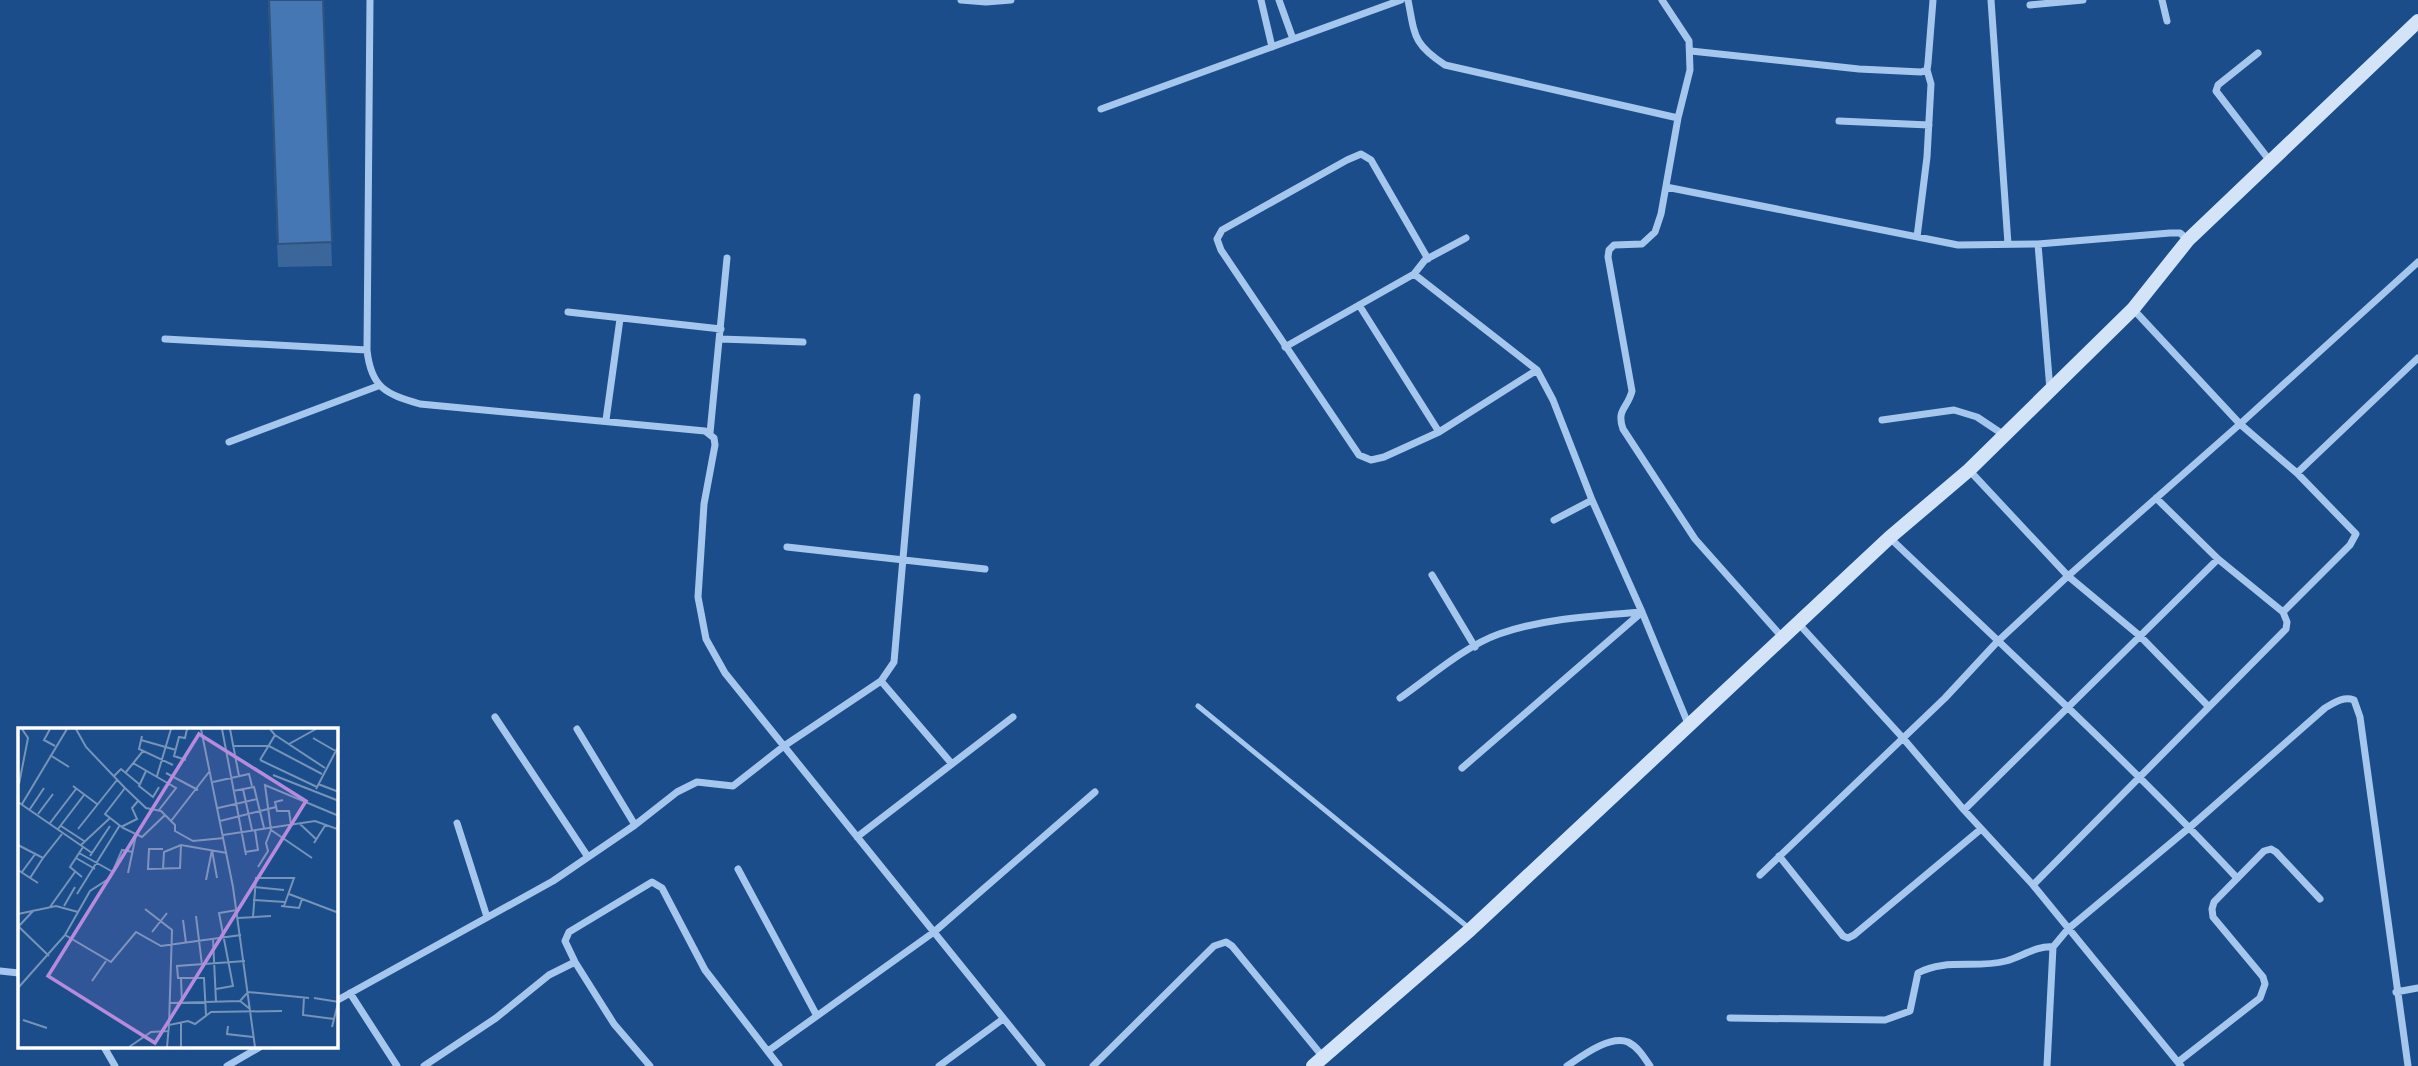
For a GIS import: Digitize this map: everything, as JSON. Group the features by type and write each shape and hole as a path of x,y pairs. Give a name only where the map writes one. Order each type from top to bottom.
{"main road":[{"path":"1318,1062 1470,930 1889,538 1969,470 2133,309 2188,240 2418,22"}],"street":[{"path":"370,0 367,351 369,369 378,386 395,397 420,404 606,420 710,433"},
{"path":"961,0 1011,0"},
{"path":"1261,0 1272,47"},
{"path":"1279,0 1293,39"},
{"path":"1101,109 1401,0"},
{"path":"1408,0 1414,31 1423,51 1445,65 1678,118"},
{"path":"1662,0 1689,41 1690,70 1655,232 1642,244 1614,245 1609,250 1608,257 1632,391 1620,413 1619,421 1695,539 1782,637"},
{"path":"1917,237 1929,125 1931,84 1927,70 1933,0"},
{"path":"1991,0 2008,244"},
{"path":"2030,5 2083,0"},
{"path":"2162,0 2167,20"},
{"path":"1691,51 1860,69 1927,70"},
{"path":"2258,52 2218,85 2216,91 2270,162"},
{"path":"1839,121 1929,125"},
{"path":"1428,258 1371,160 1361,154 1223,230 1217,239 1221,250 1285,347 1359,454 1371,460 1384,457 1439,432 1537,370"},
{"path":"1666,187 1958,245 2038,244 2170,233 2180,233 2188,240"},
{"path":"1285,347 1414,274 1428,258 1466,238"},
{"path":"2038,244 2050,390"},
{"path":"727,258 710,433 715,445 704,504 698,597 706,639 725,673 1042,1066"},
{"path":"1760,875 1945,698 1997,642 2418,262"},
{"path":"1414,274 1537,370 1553,400 1592,500 1689,727"},
{"path":"1359,305 1439,432"},
{"path":"2133,309 2240,424 2297,473 2356,534 2350,545 2283,612"},
{"path":"568,312 721,329"},
{"path":"606,420 620,319"},
{"path":"165,339 367,351"},
{"path":"720,339 803,342"},
{"path":"2297,473 2418,358"},
{"path":"229,442 378,386"},
{"path":"338,1000 553,881 635,825 677,792 697,782 733,786 784,746 881,681 894,662 917,397"},
{"path":"1882,420 1954,410 1977,417 2004,435"},
{"path":"1969,470 2068,576 2140,636 2209,707"},
{"path":"2033,885 2286,629 2287,622 2283,612 2218,559 2156,498"},
{"path":"1553,520 1592,500"},
{"path":"1889,538 2190,827 2237,878"},
{"path":"787,547 985,569"},
{"path":"1964,810 2218,559"},
{"path":"1432,575 1475,647"},
{"path":"1400,698 1475,647 1498,635 1553,619 1642,612"},
{"path":"1462,768 1642,612"},
{"path":"1798,623 2033,885 2179,1064 2264,992 2263,977 2213,917 2214,902 2264,850 2271,849 2320,899"},
{"path":"881,681 951,764"},
{"path":"2047,1066 2053,947 2068,929 2190,827 2325,708 2340,700 2354,700 2360,717 2408,1066"},
{"path":"858,837 1013,717"},
{"path":"495,718 588,857"},
{"path":"577,729 635,825"},
{"path":"768,1051 934,933 1096,792"},
{"path":"457,823 487,917"},
{"path":"1779,856 1843,936 1848,938 1981,829"},
{"path":"738,869 817,1016"},
{"path":"650,1066 614,1024 565,941 569,932 652,882 658,884 705,970 779,1066"},
{"path":"1093,1066 1214,946 1226,942 1232,946 1318,1062"},
{"path":"1730,1018 1885,1020 1910,1011 1918,973 1929,967 2003,962 2045,946 2053,947"},
{"path":"424,1066 496,1018 550,975 575,962"},
{"path":"0,971 18,973"},
{"path":"2396,992 2418,988"},
{"path":"349,993 397,1066"},
{"path":"939,1066 1003,1019"},
{"path":"1567,1066 1611,1042 1626,1042 1640,1051 1650,1066"},
{"path":"105,1048 114,1064 105,1066"},
{"path":"228,1066 258,1048"}],"lane":[{"path":"1198,706 1470,930"}],"building":[{"path":"269,0 323,0 332,242 278,244"}]}
